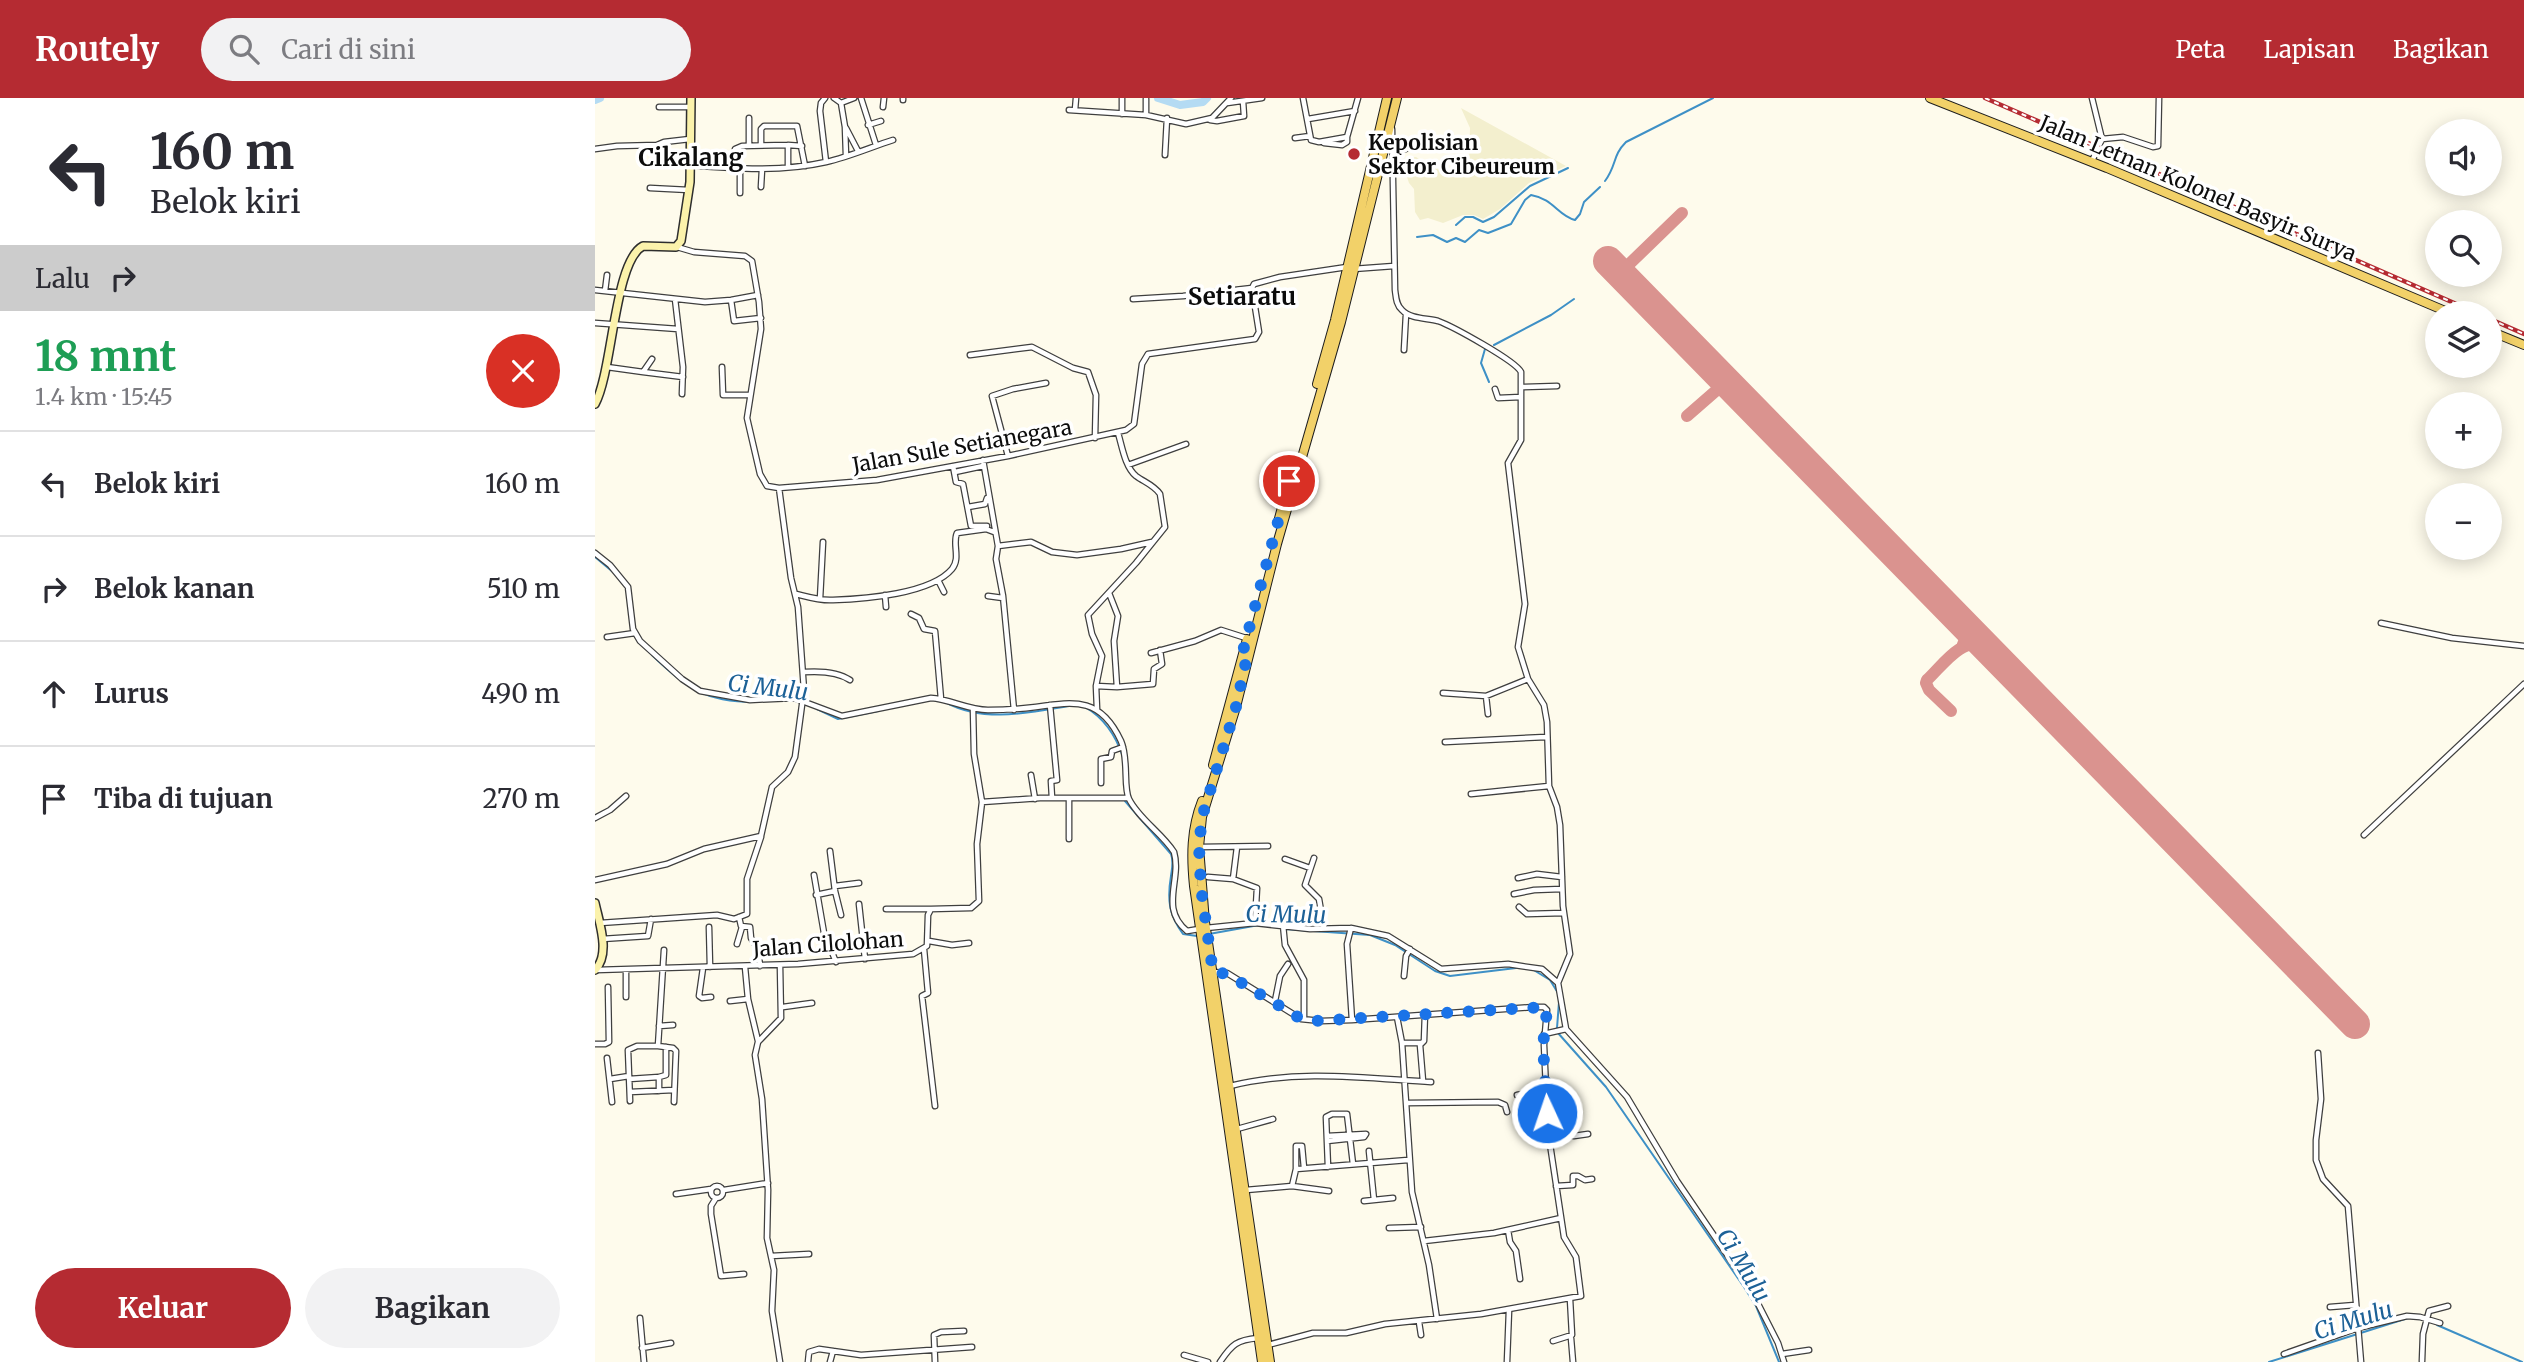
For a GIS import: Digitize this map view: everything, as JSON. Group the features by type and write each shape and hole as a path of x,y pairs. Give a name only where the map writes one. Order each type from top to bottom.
{"main road":[{"path":"1363,217 1387,98"},
{"path":"1262,1362 1191,858 1196,816 1205,794 1316,405 1363,217 1397,98"},
{"name":"Jalan Letnan Kolonel Basyir Surya","path":"1930,98 2091,162 2425,302"},
{"path":"1199,901 1202,817 1236,707 1247,638 1338,321"},
{"path":"2502,336 2524,345"},
{"path":"1203,932 1213,972 1269,1362"}],"street":[{"path":"677,247 683,236 689,190 691,98"},
{"path":"825,98 821,101 820,111 826,162"},
{"path":"834,98 841,103 846,156"},
{"path":"841,103 854,98"},
{"path":"861,98 876,145"},
{"path":"883,107 884,98"},
{"path":"1076,98 1072,110 1146,115 1167,118 1181,124"},
{"path":"1122,98 1122,114"},
{"path":"1209,119 1231,98"},
{"path":"1226,103 1262,98"},
{"path":"1303,98 1310,136 1312,141 1319,142 1347,137 1357,98"},
{"path":"2091,162 2102,139 2092,98"},
{"path":"2102,139 2123,137 2158,146 2159,98"},
{"path":"1146,99 1146,115"},
{"path":"1167,130 1181,124 1244,116 1243,101"},
{"path":"659,107 691,107"},
{"path":"1308,119 1355,111"},
{"path":"749,118 750,146"},
{"path":"1165,155 1167,118"},
{"path":"1392,118 1397,302 1406,314 1439,322 1517,365 1521,372 1521,440 1508,463 1525,604 1519,637 1519,655 1528,679 1544,705 1549,786 1560,825 1562,889 1570,954 1558,982 1566,1029 1627,1097 1677,1181 1751,1290 1784,1362"},
{"path":"868,125 881,121"},
{"path":"761,145 761,129 764,125 796,125 805,166"},
{"path":"845,127 858,151"},
{"path":"1295,138 1310,136"},
{"path":"595,149 657,145 666,141 691,139"},
{"path":"691,165 740,169 805,166 846,156 893,139"},
{"path":"1393,153 1404,150 1408,146 1407,142"},
{"path":"734,168 735,149 761,145 802,146"},
{"path":"787,145 788,167"},
{"path":"740,169 740,193"},
{"path":"761,187 762,169"},
{"path":"650,188 689,190"},
{"path":"595,404 607,367 621,292 632,258 639,248 645,245 677,247 685,251 748,257 753,264 761,337 747,418 760,474 767,486 779,488 791,578 796,594 804,673 795,757 788,772 772,787 761,836 747,879 748,912 734,919 717,915 599,923"},
{"path":"1097,710 1096,685 1102,656 1089,615 1165,527 1160,494 1157,489 1135,475 1128,465 1118,433 1132,428 1134,424 1142,364 1148,354 1257,337 1259,330 1252,288 1256,282 1350,268 1394,266"},
{"path":"605,290 607,275"},
{"path":"1133,299 1252,288"},
{"path":"595,290 705,302 758,295"},
{"path":"675,299 683,377 682,394"},
{"path":"731,300 734,321 761,318"},
{"path":"1404,351 1406,314"},
{"path":"595,323 678,329"},
{"path":"970,355 1032,347 1073,368 1088,372 1096,395 1095,438"},
{"path":"643,372 652,359"},
{"path":"607,367 683,377"},
{"path":"722,367 723,395 750,395"},
{"path":"1008,456 992,396 1046,383"},
{"path":"1522,387 1557,386"},
{"path":"1495,389 1498,398 1521,397"},
{"name":"Jalan Sule Setianegara","path":"779,488 863,482 983,463 1118,433"},
{"path":"1128,465 1186,444"},
{"path":"955,472 983,463 997,546 996,559 1003,597 1014,710"},
{"path":"953,466 956,482 963,484 972,527 987,526"},
{"path":"968,507 987,502 983,479"},
{"path":"796,594 820,599 885,595 938,580 951,569 956,560 954,539 957,533 986,529 994,532"},
{"path":"820,599 823,542"},
{"path":"997,546 1031,542 1052,552 1077,555 1153,542"},
{"path":"595,553 610,565 628,587 633,633 666,666 700,691 750,700 782,697 842,716 917,699 941,698 973,712 1051,707 1077,702 1097,710 1111,725 1121,747 1125,798 1174,852 1177,863 1171,900 1174,915 1187,931 1203,932 1255,923 1283,928 1351,930 1388,936 1408,952 1441,969 1521,965 1542,969 1558,982"},
{"path":"938,580 944,592"},
{"path":"1109,593 1118,616 1114,641 1117,687"},
{"path":"885,595 886,607"},
{"path":"988,596 1003,597"},
{"path":"911,614 919,618 924,629 935,631 941,698"},
{"path":"2381,623 2493,645 2524,646"},
{"path":"1151,653 1198,640 1221,629 1247,638"},
{"path":"607,637 633,633"},
{"path":"1096,685 1117,687 1153,684 1154,669 1162,664 1160,650"},
{"path":"804,673 819,671 850,680"},
{"path":"1443,693 1486,696 1528,679"},
{"path":"2364,835 2524,684"},
{"path":"1486,696 1488,715"},
{"path":"1051,707 1057,780 1051,780 1052,798"},
{"path":"886,909 971,908 977,904 982,802 974,754 973,712"},
{"path":"1445,742 1546,737"},
{"path":"1101,783 1101,759 1111,757 1112,751 1121,747"},
{"path":"1031,775 1035,799"},
{"path":"1471,794 1549,786"},
{"path":"595,818 610,810 626,796"},
{"path":"1069,798 1069,839"},
{"path":"982,802 1125,798"},
{"path":"595,880 667,864 703,849 761,836"},
{"path":"1199,847 1268,846"},
{"path":"1233,879 1237,847"},
{"path":"830,851 841,915"},
{"path":"1314,858 1305,887 1318,897 1326,928"},
{"path":"1285,859 1310,868"},
{"path":"1518,878 1537,874 1562,877"},
{"path":"814,875 824,933 836,962"},
{"path":"1208,877 1233,879 1257,888 1255,923"},
{"path":"816,895 859,883"},
{"path":"1514,894 1562,889"},
{"path":"595,903 602,961 595,970"},
{"path":"859,904 865,959"},
{"path":"1519,907 1527,914 1564,913"},
{"name":"Jalan Cilolohan","path":"595,970 745,967 913,954 924,949 929,941 928,915 931,909"},
{"path":"737,944 742,927 739,917"},
{"path":"601,939 649,936 651,919"},
{"path":"709,927 711,967"},
{"path":"742,927 750,927 751,938 758,948 760,966"},
{"path":"1283,928 1285,945 1304,980 1304,1020"},
{"path":"1351,930 1348,938 1352,1020"},
{"path":"929,941 952,946 969,943"},
{"path":"924,949 928,994 922,996 935,1106"},
{"path":"658,1046 664,950"},
{"path":"1404,976 1408,952"},
{"path":"602,961 611,970"},
{"path":"1275,1001 1280,976 1288,964"},
{"path":"758,1042 782,1018 780,965"},
{"path":"745,967 748,999 758,1042 755,1055 762,1099 768,1183 767,1238 775,1275 772,1311 780,1362"},
{"path":"703,968 699,996 711,997"},
{"path":"626,970 626,996"},
{"path":"1213,972 1227,974 1304,1020 1352,1020 1543,1007 1547,1010 1544,1034 1548,1131 1564,1240 1576,1257 1581,1296 1509,1310 1385,1324 1346,1333 1313,1333 1267,1345"},
{"path":"595,1044 609,1042 608,987"},
{"path":"730,1001 748,999"},
{"path":"783,1007 812,1003"},
{"path":"1423,1081 1421,1043 1424,1041 1425,1013"},
{"path":"1397,1017 1407,1103 1408,1160 1437,1319"},
{"path":"659,1026 673,1026"},
{"path":"1544,1034 1566,1029"},
{"path":"1402,1043 1421,1043"},
{"path":"630,1101 628,1050 637,1046 658,1046 676,1051 674,1102"},
{"path":"610,1079 666,1075 666,1047"},
{"path":"2318,1054 2321,1099 2316,1160 2323,1179 2348,1206 2361,1362"},
{"path":"607,1058 612,1102"},
{"path":"1230,1086 1267,1078 1330,1074 1431,1082"},
{"path":"659,1077 659,1091"},
{"path":"630,1092 675,1090"},
{"path":"1517,1095 1546,1091"},
{"path":"1407,1103 1498,1102 1505,1105 1507,1112"},
{"path":"1328,1167 1327,1116 1345,1113 1348,1116 1353,1164"},
{"path":"1236,1129 1273,1119"},
{"path":"1548,1131 1574,1136 1588,1134"},
{"path":"1327,1139 1350,1137"},
{"path":"1292,1186 1296,1169 1296,1146 1300,1145 1303,1150 1304,1168"},
{"path":"1369,1151 1374,1200"},
{"path":"1296,1169 1408,1160"},
{"path":"1556,1186 1573,1185 1573,1176 1593,1180"},
{"path":"676,1194 711,1189 717,1185 724,1190 768,1183"},
{"path":"1245,1190 1292,1186 1329,1191"},
{"path":"711,1189 712,1196 716,1198"},
{"path":"724,1190 722,1196 716,1198 711,1206 721,1276 744,1274"},
{"path":"1364,1201 1393,1198"},
{"path":"1424,1241 1474,1237 1561,1218"},
{"path":"1389,1228 1421,1227"},
{"path":"1508,1230 1510,1242 1516,1251 1520,1279"},
{"path":"771,1256 809,1254"},
{"path":"1570,1299 1573,1362"},
{"path":"2330,1307 2355,1304"},
{"path":"2422,1361 2425,1326 2431,1308 2448,1306"},
{"path":"1507,1362 1506,1324 1509,1310"},
{"path":"2284,1354 2407,1316 2427,1318 2440,1323"},
{"path":"640,1318 644,1362"},
{"path":"1419,1322 1421,1335"},
{"path":"935,1362 933,1338 936,1333 964,1331"},
{"path":"1220,1362 1236,1343 1259,1337"},
{"path":"1553,1341 1571,1338"},
{"path":"642,1348 671,1343"},
{"path":"808,1362 811,1350 819,1349 861,1355 972,1347"},
{"path":"1782,1354 1809,1350"},
{"path":"830,1362 833,1351"},
{"path":"881,1362 882,1354"},
{"path":"860,1362 861,1355"},
{"path":"1184,1355 1208,1362"}],"shaded area":[{"path":"1461,108 1566,166 1529,183 1500,209 1483,219 1474,215 1463,215 1443,223 1428,218 1420,220 1415,212 1414,189 1409,183 1401,159 1416,157 1431,167 1448,171 1469,166 1470,128"}],"waterway":[{"path":"595,100 600,98"},
{"path":"1158,98 1180,105 1203,102 1207,98"},
{"path":"1605,181 1626,142 1713,98"},
{"path":"1456,225 1465,217 1473,217 1483,222 1494,217 1530,186 1568,168"},
{"path":"1417,237 1433,235 1447,242 1456,238 1465,242 1479,230 1488,233 1511,224 1525,200 1531,195 1545,200 1575,220 1584,202 1600,187"},
{"path":"1494,345 1551,315 1574,299"},
{"path":"1485,349 1481,363 1489,382"},
{"name":"Ci Mulu","path":"595,557 613,572"},
{"name":"Ci Mulu","path":"652,655 697,691 722,699 754,702"},
{"name":"Ci Mulu","path":"945,702 975,712 1006,715 1069,706"},
{"name":"Ci Mulu","path":"1085,707 1098,716 1108,728 1123,757"},
{"name":"Ci Mulu","path":"817,709 838,719 878,711"},
{"name":"Ci Mulu","path":"1125,801 1171,854 1173,865 1169,893 1172,914 1183,934 1197,936"},
{"name":"Ci Mulu","path":"1209,934 1259,925"},
{"name":"Ci Mulu","path":"1285,929 1370,935 1395,945 1435,971 1450,976 1516,968"},
{"name":"Ci Mulu","path":"1532,969 1550,980 1558,993"},
{"name":"Ci Mulu","path":"1557,1028 1559,1002"},
{"name":"Ci Mulu","path":"1558,1033 1606,1087 1744,1287 1756,1306 1779,1362"},
{"name":"Ci Mulu","path":"2269,1362 2408,1318"},
{"name":"Ci Mulu","path":"2437,1325 2522,1362"}],"taxiway":[{"path":"1620,273 1682,213"},
{"path":"1687,416 1726,382"},
{"path":"1962,623 1966,637 1962,647"},
{"path":"1951,711 1929,690 1927,680 1961,648 1977,644 1985,646"}],"runway":[{"path":"1608,261 2355,1024"}],"railway":[{"path":"1985,98 2450,301"},
{"path":"2502,324 2524,334"}],"place":[{"name":"Kepolisian Sektor Cibeureum","path":"1354,154"}],"district":[{"name":"Cikalang","path":"691,157"},
{"name":"Setiaratu","path":"1242,296"}],"route":[{"path":"1289,481 1243,651 1248,652 1236,707 1202,817 1199,863 1213,972 1227,974 1301,1019 1313,1021 1544,1007 1547,1010 1543,1045 1547,1113"}]}
